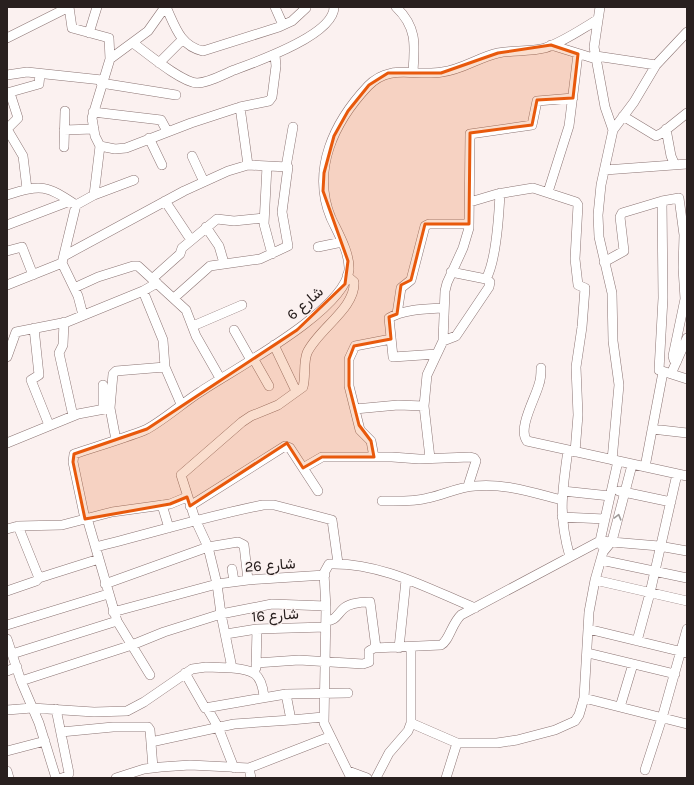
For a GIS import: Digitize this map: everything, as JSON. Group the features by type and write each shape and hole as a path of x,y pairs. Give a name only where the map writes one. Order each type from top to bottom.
{"street":[{"path":"7,38 69,7 72,28 110,38 110,59 92,118 100,146 94,195"},
{"path":"89,33 97,7"},
{"path":"110,59 133,43 148,30 166,7 182,40 196,50 203,51 283,25 292,21 306,8"},
{"path":"275,7 283,25"},
{"path":"133,43 159,63 188,80 203,82 275,56 307,38 330,18 334,12 334,7"},
{"path":"396,7 409,23 415,38 413,71"},
{"path":"600,7 594,38 596,58 605,107 613,130"},
{"path":"232,668 221,614 217,584 208,548 195,519 181,478 182,474 242,422 251,416 278,405 303,387 307,353 313,342 346,304 352,293 354,282 347,276 348,261 342,242 330,215 323,191 324,173 334,136 348,111 369,85 388,73 413,71 442,73 498,53 531,50 551,45 597,20"},
{"path":"602,556 600,541 611,492 615,461 619,385 613,341 612,293 598,237 598,215 605,170 613,130 656,65 687,32"},
{"path":"159,63 182,40"},
{"path":"551,45 596,58 656,65"},
{"path":"548,192 569,126 578,54"},
{"path":"100,146 120,149 167,131 240,107 270,100 276,66 275,56"},
{"path":"7,75 27,72 102,82 176,95"},
{"path":"27,189 23,156 7,129 18,118 8,93 39,84 40,74"},
{"path":"430,458 424,406 427,375 443,341 444,291 451,272 463,248 469,224 470,134 532,125 537,101 573,98"},
{"path":"240,107 248,165"},
{"path":"64,147 65,111"},
{"path":"94,112 161,120 167,131"},
{"path":"623,116 652,135 659,135 687,113"},
{"path":"174,298 210,266 254,260 272,254 288,245 282,218 289,168 286,167 293,127"},
{"path":"64,130 94,129"},
{"path":"666,129 671,156 675,165"},
{"path":"149,138 162,165"},
{"path":"192,156 204,182"},
{"path":"605,170 687,164"},
{"path":"7,285 63,260 165,201 228,171 248,165 286,167"},
{"path":"267,166 264,218 265,229 272,254"},
{"path":"7,225 73,203 134,180"},
{"path":"7,195 27,189 45,188 53,190 73,203"},
{"path":"470,202 500,193 533,188 576,202 578,205 576,271 578,285 585,288 582,327 576,367 578,415 562,495 564,533 570,557"},
{"path":"486,279 490,270 498,218 500,193"},
{"path":"604,262 624,251 620,217 622,213 675,198 680,201 684,236 686,301 673,356 674,360 677,361"},
{"path":"165,201 191,240"},
{"path":"662,201 663,298 659,370 687,379"},
{"path":"73,203 63,260 83,315"},
{"path":"7,357 16,332 64,322 143,291 155,281 180,254 181,249 217,219 234,221 264,218"},
{"path":"397,314 401,288 411,280 424,226 429,224 469,224"},
{"path":"206,227 219,246 224,263"},
{"path":"318,247 342,242"},
{"path":"7,251 22,247 33,274"},
{"path":"74,288 98,277 133,266 138,266 186,310 220,378"},
{"path":"443,341 452,338 460,331 489,287 490,282 486,279 451,272"},
{"name":"شارع 6","path":"86,518 72,457 74,454 147,429 220,378 297,330 340,291 347,276"},
{"path":"143,291 163,340 165,368 181,404"},
{"path":"193,326 242,305"},
{"path":"437,354 393,356 390,339 390,318 397,314 444,308"},
{"path":"64,322 63,345 59,353 73,416"},
{"path":"34,328 39,375 31,380 49,424"},
{"path":"234,330 269,386"},
{"path":"645,467 652,429 667,373 677,361 687,338"},
{"path":"374,457 373,444 360,430 349,380 349,359 353,348 358,345 390,339"},
{"path":"274,345 296,391"},
{"path":"106,408 114,372 165,368"},
{"path":"541,368 540,383 527,416 524,436 530,442 687,476"},
{"path":"103,385 106,408 116,440"},
{"path":"355,409 398,405 424,406"},
{"path":"7,443 49,424 73,416 106,408"},
{"path":"652,429 687,434"},
{"path":"190,506 284,446 290,448 318,491"},
{"path":"303,468 322,457 474,458 476,464 468,486"},
{"path":"411,723 458,743 503,742 555,730 575,721 580,715 584,698 588,653 589,612 595,580 602,556 612,541 632,465"},
{"path":"637,641 650,592 677,474"},
{"path":"382,501 426,499 468,486 502,486 562,495 625,492 671,502"},
{"path":"7,529 18,526 62,525 86,518 135,508 162,505 187,497"},
{"path":"162,505 169,528"},
{"path":"96,547 169,528 195,519 263,505 274,505 329,519 332,522 338,563"},
{"path":"562,517 605,519"},
{"path":"86,518 96,547 113,612 150,675"},
{"path":"18,526 39,578"},
{"path":"256,663 284,660 363,664 369,662 370,649 444,644 456,620 600,541 661,546 687,551"},
{"path":"105,584 208,548 238,542 242,543 248,580"},
{"path":"602,556 655,571 687,578"},
{"path":"7,591 36,582 39,578 99,558"},
{"path":"367,778 349,774 329,737 323,717 326,624 324,575 326,567 329,564 338,563 359,564 377,568 476,608"},
{"path":"232,569 234,581"},
{"name":"شارع 26","path":"113,612 217,584 234,581 324,575"},
{"path":"399,648 406,580"},
{"path":"595,580 687,601"},
{"path":"7,625 108,594"},
{"path":"326,624 336,618 343,609 349,605 370,602 376,648"},
{"path":"21,681 221,614 272,604 326,606"},
{"path":"12,654 117,621"},
{"name":"شارع 16","path":"226,634 257,629 326,624"},
{"path":"645,770 675,674 684,652 687,628"},
{"path":"256,674 257,629"},
{"path":"588,629 684,652"},
{"path":"7,639 21,681 45,741 56,778"},
{"path":"376,778 389,753 408,731 411,723 411,647"},
{"path":"588,653 675,674"},
{"path":"620,707 633,664"},
{"path":"7,671 17,667"},
{"path":"7,710 32,708 126,711 144,702 185,673 197,668 232,668 249,670 261,679 264,696"},
{"path":"185,673 203,706 207,708 218,728 234,768"},
{"path":"207,708 264,696 286,694 348,693"},
{"path":"286,694 291,720"},
{"path":"584,698 687,724"},
{"path":"56,709 69,773 68,776 63,778"},
{"path":"151,742 234,724 323,717"},
{"path":"61,732 114,727 148,727 153,768"},
{"path":"116,778 129,776 153,768 190,765 250,768 329,737"},
{"path":"7,751 45,741"},
{"path":"446,778 458,743"},
{"path":"250,768 251,778"},
{"path":"7,771 9,778"}],"highlighted area":[{"path":"551,45 578,54 573,98 537,100 532,125 470,133 469,224 425,224 411,280 401,285 397,314 389,317 391,339 354,346 349,359 349,386 359,425 371,441 374,457 322,457 303,468 287,443 190,506 187,497 170,504 85,519 73,462 74,454 147,429 297,330 345,284 348,261 323,191 324,173 334,136 348,111 369,85 388,73 441,73 498,53"}]}
